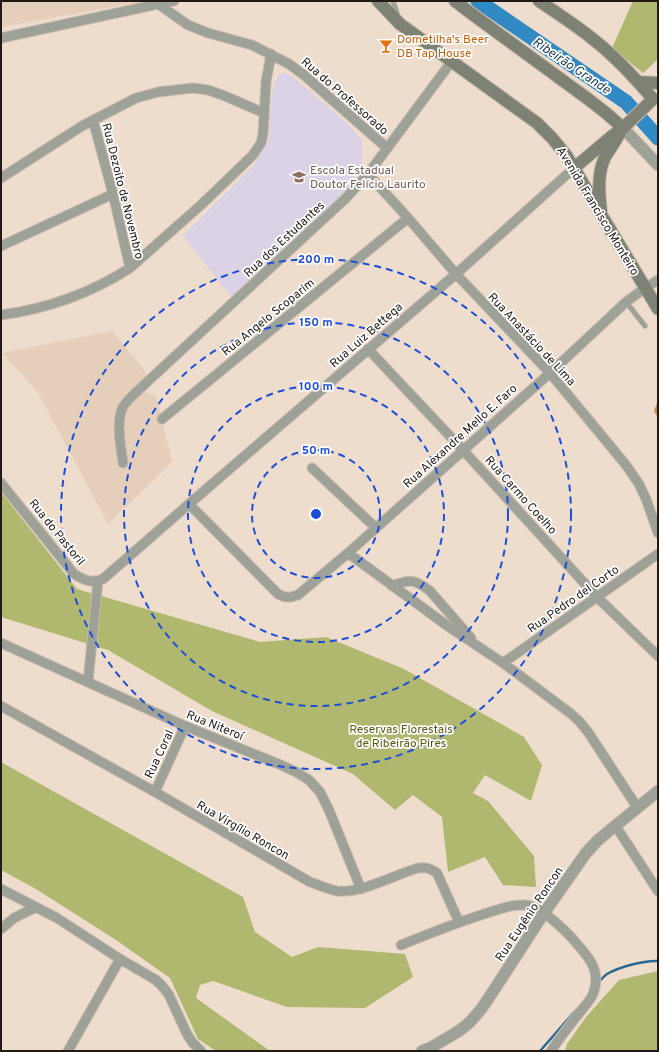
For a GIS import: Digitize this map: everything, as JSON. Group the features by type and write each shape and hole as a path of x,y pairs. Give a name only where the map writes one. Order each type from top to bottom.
{"main road":[{"name":"Avenida Francisco Monteiro","path":"378,1 400,24 537,123 552,138 566,155 644,288 658,309"},
{"path":"455,1 606,113 627,124"},
{"path":"539,1 562,16 618,60 656,100 643,109 574,168"},
{"path":"639,82 658,83"},
{"path":"602,216 599,193 601,167 606,156 627,124"}],"street":[{"path":"1,38 174,1"},
{"name":"Rua do Professorado","path":"158,4 188,25 208,33 252,46 289,64 304,75 387,148"},
{"path":"1,315 50,305 104,283 130,268 202,204 252,156 261,143 263,134 266,82 271,54"},
{"name":"Rua dos Estudantes","path":"123,463 120,420 122,408 138,390 339,205 368,174 452,61"},
{"path":"1,178 82,126 136,98 158,92 193,88 208,90 264,112"},
{"name":"Rua Dezoito de Novembro","path":"93,120 113,194 130,268"},
{"path":"627,124 658,165"},
{"name":"Rua Luiz Bettega","path":"98,581 109,574 456,274 574,168"},
{"name":"Rua Anastácio de Lima","path":"368,174 456,274 550,373 633,474 640,484 658,533"},
{"path":"1,246 113,194"},
{"name":"Rua Angelo Scoparim","path":"162,419 408,218"},
{"name":"Rua Alexandre Mello E. Faro","path":"189,504 278,594 289,598 298,594 348,553 550,373 626,302 644,288 658,280"},
{"name":"Rua Carmo Coelho","path":"368,349 463,450 597,597 658,656"},
{"path":"312,468 376,528"},
{"name":"Rua do Pastoril","path":"1,483 74,574 90,581 98,581"},
{"path":"348,553 449,627 476,644 559,704 579,721 588,732 637,807"},
{"name":"Rua Pedro del Corto","path":"502,663 658,554"},
{"path":"88,682 98,581"},
{"path":"392,586 409,581 417,582 423,586 430,591 476,644"},
{"name":"Rua Niteroí","path":"1,642 186,726 281,765 309,780 320,792 329,810 361,889"},
{"name":"Rua Virgílio Roncon","path":"1,706 155,792 310,882 338,891 348,891 361,889 411,870 425,867 432,869 437,873 459,922"},
{"name":"Rua Coral","path":"155,792 186,726"},
{"name":"Rua Eugênio Roncon","path":"422,1051 459,1031 474,1017 482,1008 544,913 586,853 615,825 658,791"},
{"path":"615,825 658,890"},
{"path":"1,888 58,918 120,959 156,980 169,995 192,1042 201,1051"},
{"path":"401,945 459,922 506,907 530,906 544,913 570,936 585,954 594,966 596,976 594,993 551,1051"},
{"path":"1,929 14,918 36,907"},
{"path":"68,1051 120,959"}],"lane":[{"path":"393,1 400,24"},
{"path":"626,302 645,326"}],"shaded area":[{"path":"1,1 147,1 1,27"},
{"name":"Escola Estadual Doutor Felício Laurito","path":"283,73 292,76 345,121 362,140 362,166 350,187 232,298 183,236 253,166 269,140 271,99 273,89 278,76"},
{"path":"112,331 145,371 145,392 156,396 172,462 108,524 37,391 2,353"}],"green space":[{"path":"633,1 658,1 658,59 643,73 612,48"},
{"name":"Reservas Florestais de Ribeirão Pires","path":"1,492 77,589 260,642 326,637 404,669 524,737 542,765 531,801 485,775 473,793 488,801 534,856 536,887 503,885 485,857 448,872 442,817 413,795 395,810 353,774 212,711 108,650 1,617"},
{"path":"1,762 243,897 255,932 292,957 318,947 405,954 413,977 365,1008 287,1007 213,981 200,985 196,998 270,1051 216,1051 198,1039 170,978 116,940 36,889 1,870"},
{"path":"658,971 658,1051 565,1051 567,1044 586,1017 619,980"}],"waterway":[{"name":"Ribeirão Grande","path":"478,1 626,102 658,138"},
{"path":"598,983 607,974 618,969 632,964 658,961"},
{"path":"540,1051 576,1010"}],"place":[{"name":"Dometilha's Beer DB Tap House","path":"386,46"},
{"name":"Escola Estadual Doutor Felício Laurito","path":"299,177"}]}
